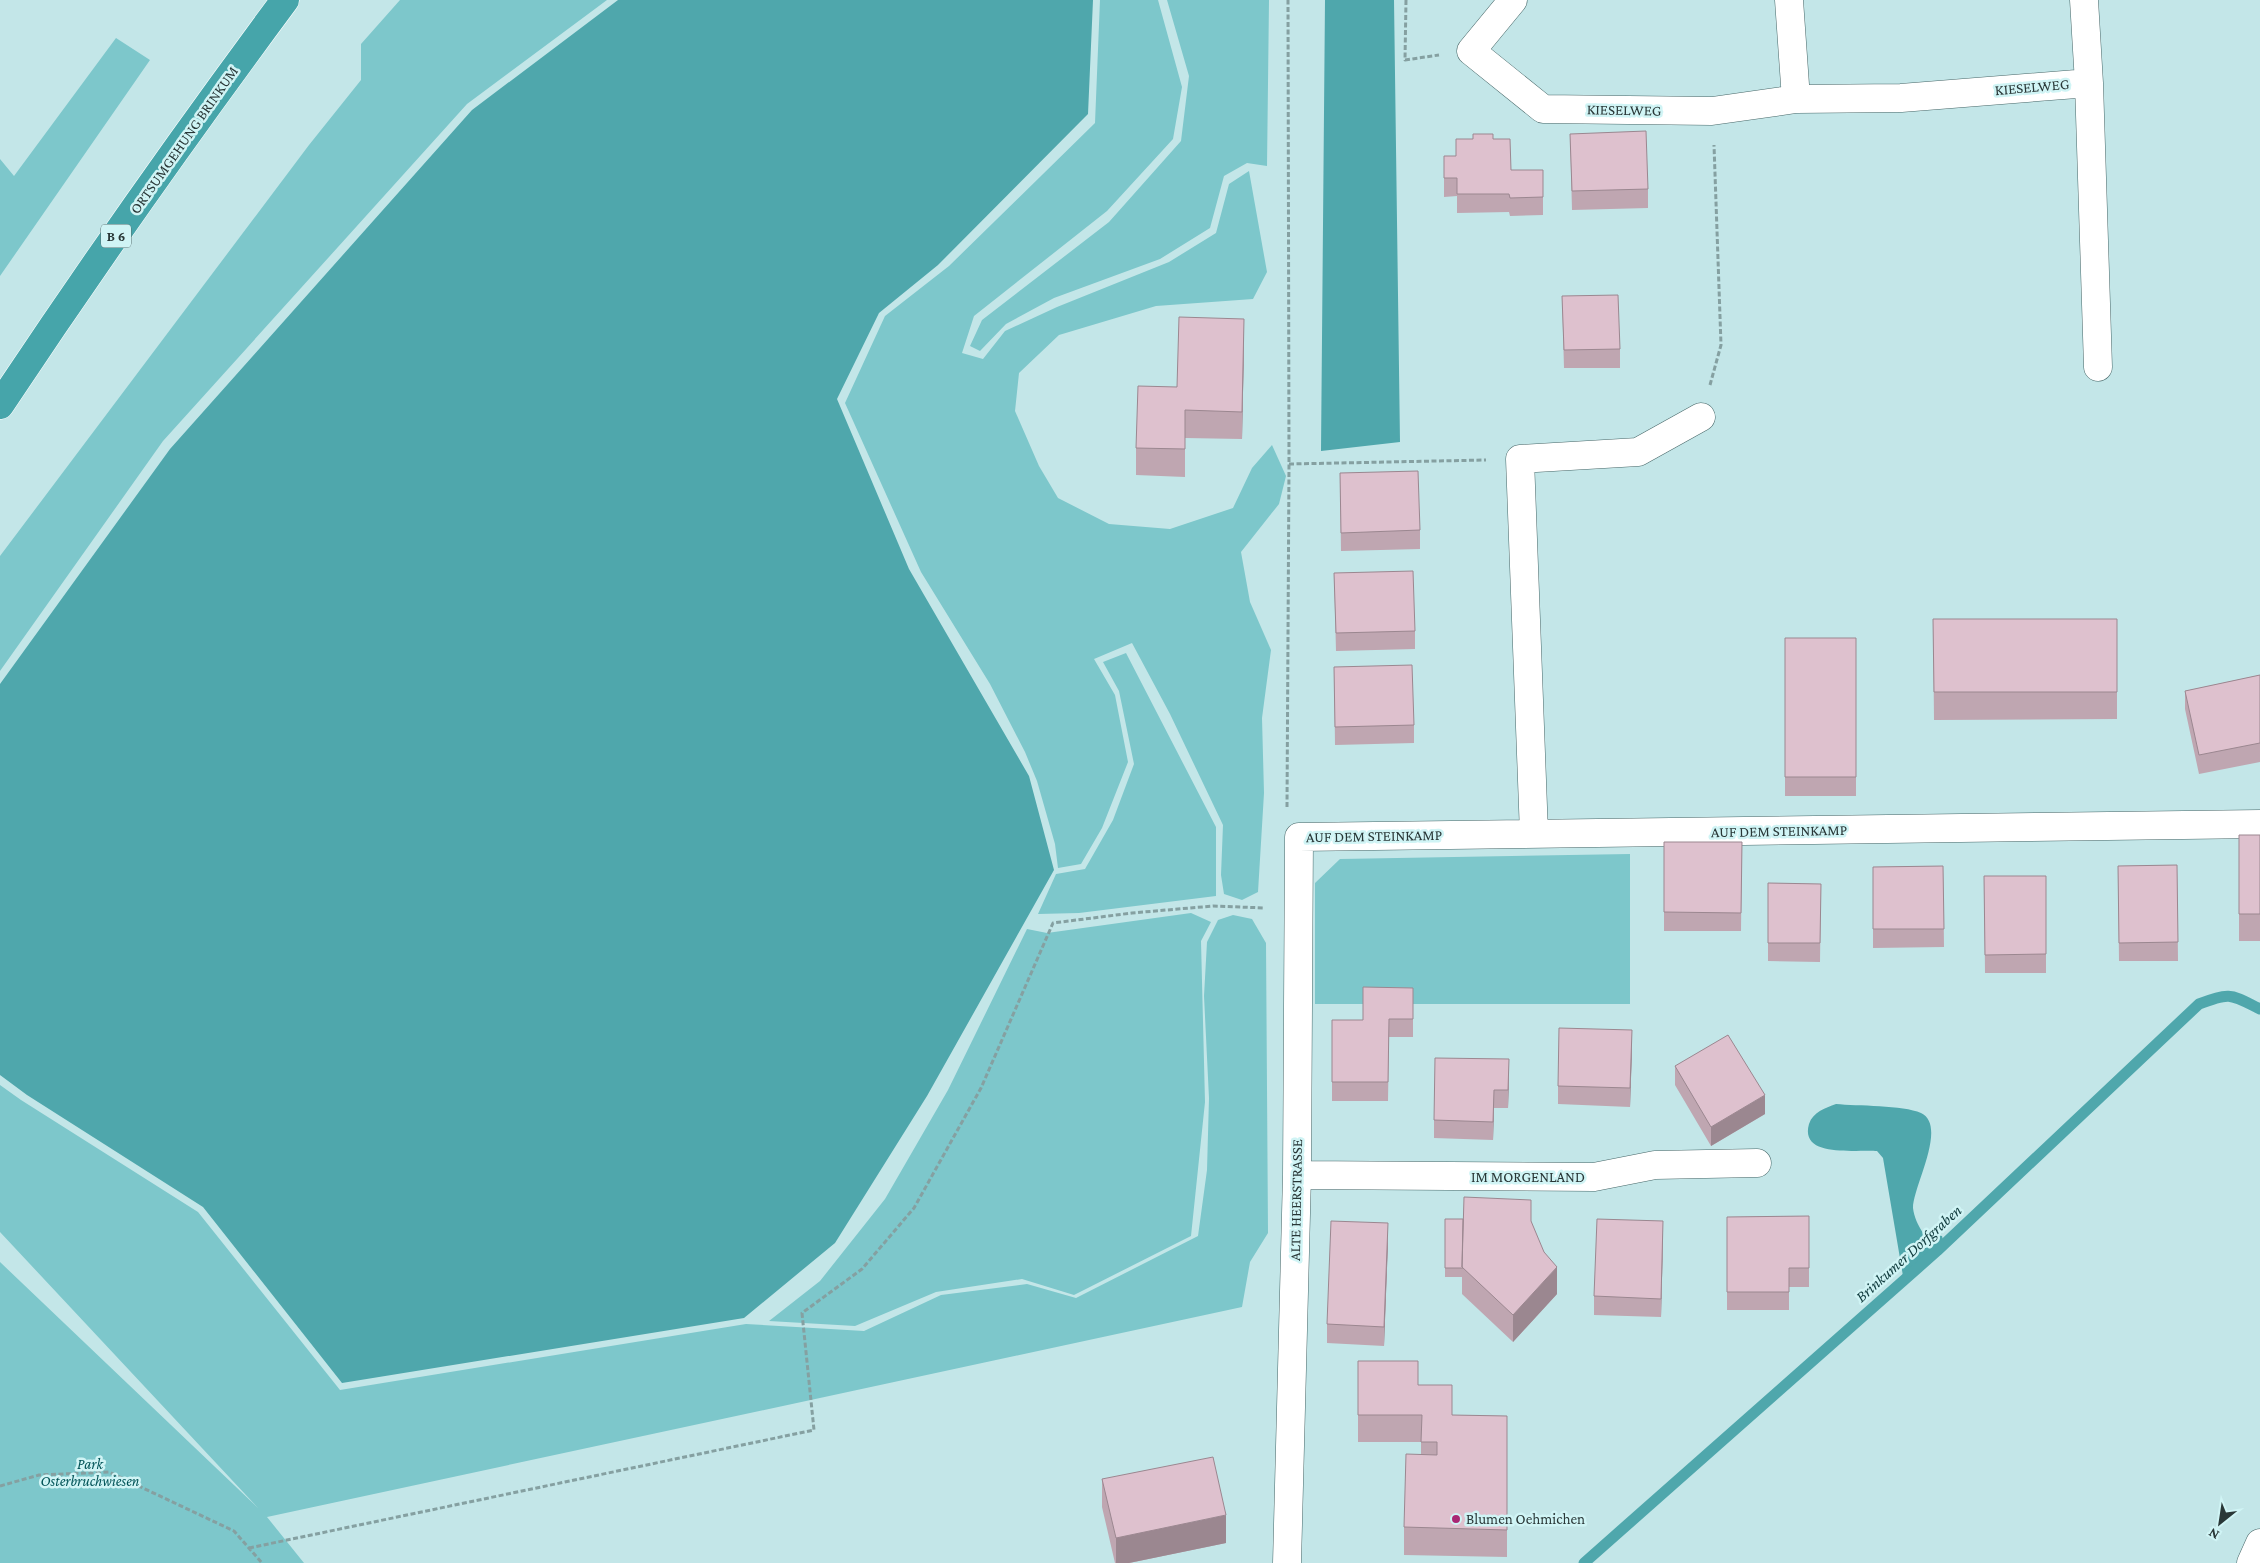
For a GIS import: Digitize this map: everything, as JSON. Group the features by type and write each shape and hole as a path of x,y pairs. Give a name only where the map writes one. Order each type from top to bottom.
{"highway":[{"name":"B 6","path":"235,68 262,0"},
{"name":"ORTSUMGEHUNG BRINKUM","path":"0,405 42,342 285,0"}],"street":[{"path":"1471,51 1513,0"},
{"path":"1789,0 1796,99"},
{"name":"KIESELWEG","path":"2084,0 2089,83 2098,367"},
{"name":"KIESELWEG","path":"1471,51 1543,109 1712,111 1796,99 1901,98 2089,83"},
{"path":"1534,834 1520,459 1638,452 1701,417"},
{"name":"AUF DEM STEINKAMP","path":"1299,837 2260,824"},
{"name":"ALTE HEERSTRASSE","path":"1287,1563 1297,1175 1299,837"},
{"name":"IM MORGENLAND","path":"1297,1175 1594,1177 1655,1165 1757,1163"},
{"path":"2251,1563 2260,1543"}],"path":[{"path":"1288,0 1289,464 1286,803 1299,837"},
{"path":"1406,0 1405,60 1471,51"},
{"path":"1701,417 1721,345 1712,111"},
{"path":"1289,464 1520,459"},
{"path":"249,1548 814,1430 802,1313 862,1269 914,1208 981,1088 1053,923 1132,913 1213,906 1260,908 1298,904"},
{"path":"0,1486 38,1475 109,1472 234,1531 262,1563"}],"green space":[{"path":"400,0 607,0 467,104 163,441 0,671 0,556 309,145 361,80 361,44"},
{"path":"1100,0 1158,0 1182,87 1173,139 1107,211 974,316 962,353 983,359 1005,331 1057,307 1169,262 1216,233 1229,184 1249,171 1267,272 1253,299 1156,306 1059,335 1019,373 1015,411 1039,466 1058,498 1109,524 1170,529 1233,508 1252,468 1272,445 1286,476 1279,504 1241,552 1250,602 1271,650 1262,718 1264,793 1258,892 1242,900 1224,894 1221,875 1223,825 1170,714 1132,643 1094,659 1115,695 1128,762 1102,828 1081,864 1058,868 1055,844 1037,781 1025,752 990,684 921,572 845,403 885,316 949,266 1095,123"},
{"path":"1167,0 1269,0 1267,166 1247,163 1224,176 1210,228 1160,259 1054,298 1006,324 980,351 970,346 982,320 1109,222 1181,141 1189,76"},
{"path":"116,38 150,60 0,276 0,159 14,176"},
{"path":"1126,653 1216,827 1216,896 1079,913 1038,914 1056,874 1085,869 1113,820 1134,764 1119,691 1103,662"},
{"path":"1630,854 1630,1004 1315,1004 1315,883 1340,859"},
{"path":"1191,913 1211,922 1201,941 1205,1102 1191,1236 1074,1295 1022,1279 936,1292 855,1326 769,1321 820,1281 885,1199 948,1090 1027,929 1047,933"},
{"name":"Park Osterbruchwiesen","path":"1233,915 1252,919 1266,943 1268,1233 1250,1262 1242,1307 267,1517 304,1563 0,1563 0,1262 258,1508 0,1232 0,1085 198,1212 340,1390 746,1324 864,1331 941,1295 1027,1284 1076,1298 1198,1236 1207,1170 1209,1098 1204,996 1207,942 1218,920"}],"water":[{"path":"618,0 1093,0 1088,114 938,265 879,313 837,399 909,569 1029,776 1054,870 927,1096 835,1243 744,1318 342,1383 203,1207 27,1095 0,1075 0,684 170,449 472,110"},
{"path":"1325,0 1394,0 1400,442 1321,451"},
{"path":"1836,1104 1903,1108 1921,1113 1928,1120 1931,1130 1930,1143 1914,1198 1913,1208 1916,1221 1923,1233 1942,1236 1943,1240 1903,1276 1883,1158 1877,1151 1844,1151 1821,1147 1813,1143 1808,1135 1809,1124 1813,1116"}],"building":[{"path":"1646,131 1648,189 1572,191 1570,134"},
{"path":"1473,134 1493,134 1493,139 1510,139 1511,170 1543,170 1543,197 1510,198 1509,194 1457,194 1457,178 1444,178 1444,156 1456,156 1456,139 1473,139"},
{"path":"1618,295 1620,349 1564,350 1562,296"},
{"path":"1179,317 1244,319 1242,412 1185,410 1185,449 1136,448 1138,386 1177,387"},
{"path":"1418,471 1420,530 1341,533 1340,473"},
{"path":"1413,571 1415,631 1336,633 1334,573"},
{"path":"1933,619 2117,619 2117,692 1934,692"},
{"path":"1785,638 1856,638 1856,777 1785,777"},
{"path":"1412,665 1414,725 1335,727 1334,667"},
{"path":"2260,675 2260,743 2199,755 2185,691"},
{"path":"2239,835 2260,835 2260,914 2239,914"},
{"path":"1664,842 1742,842 1741,913 1664,912"},
{"path":"2177,865 2178,942 2119,943 2118,866"},
{"path":"1943,866 1944,929 1873,929 1873,867"},
{"path":"1984,876 2046,876 2046,954 1985,955"},
{"path":"1768,883 1821,884 1820,943 1768,943"},
{"path":"1363,987 1413,988 1413,1019 1389,1019 1388,1082 1332,1082 1332,1020 1363,1020"},
{"path":"1559,1028 1632,1030 1630,1088 1558,1086"},
{"path":"1728,1035 1765,1095 1711,1127 1675,1066"},
{"path":"1435,1058 1509,1059 1508,1090 1494,1090 1493,1122 1434,1120"},
{"path":"1464,1197 1531,1200 1531,1221 1544,1252 1557,1267 1513,1315 1462,1267"},
{"path":"1809,1216 1809,1268 1789,1268 1789,1292 1727,1292 1727,1217"},
{"path":"1445,1219 1463,1219 1463,1268 1445,1268"},
{"path":"1597,1219 1663,1221 1661,1299 1594,1296"},
{"path":"1331,1221 1388,1223 1384,1327 1327,1324"},
{"path":"1358,1361 1418,1361 1418,1385 1452,1385 1452,1415 1507,1416 1507,1530 1404,1527 1406,1454 1437,1455 1437,1442 1421,1442 1422,1415 1358,1415"},
{"path":"1213,1457 1226,1515 1116,1538 1102,1479"}],"waterway":[{"name":"Brinkumer Dorfgraben","path":"1584,1563 1937,1251 2199,1004 2230,996 2260,1009"}],"place":[{"name":"Blumen Oehmichen","path":"1456,1519"}]}
